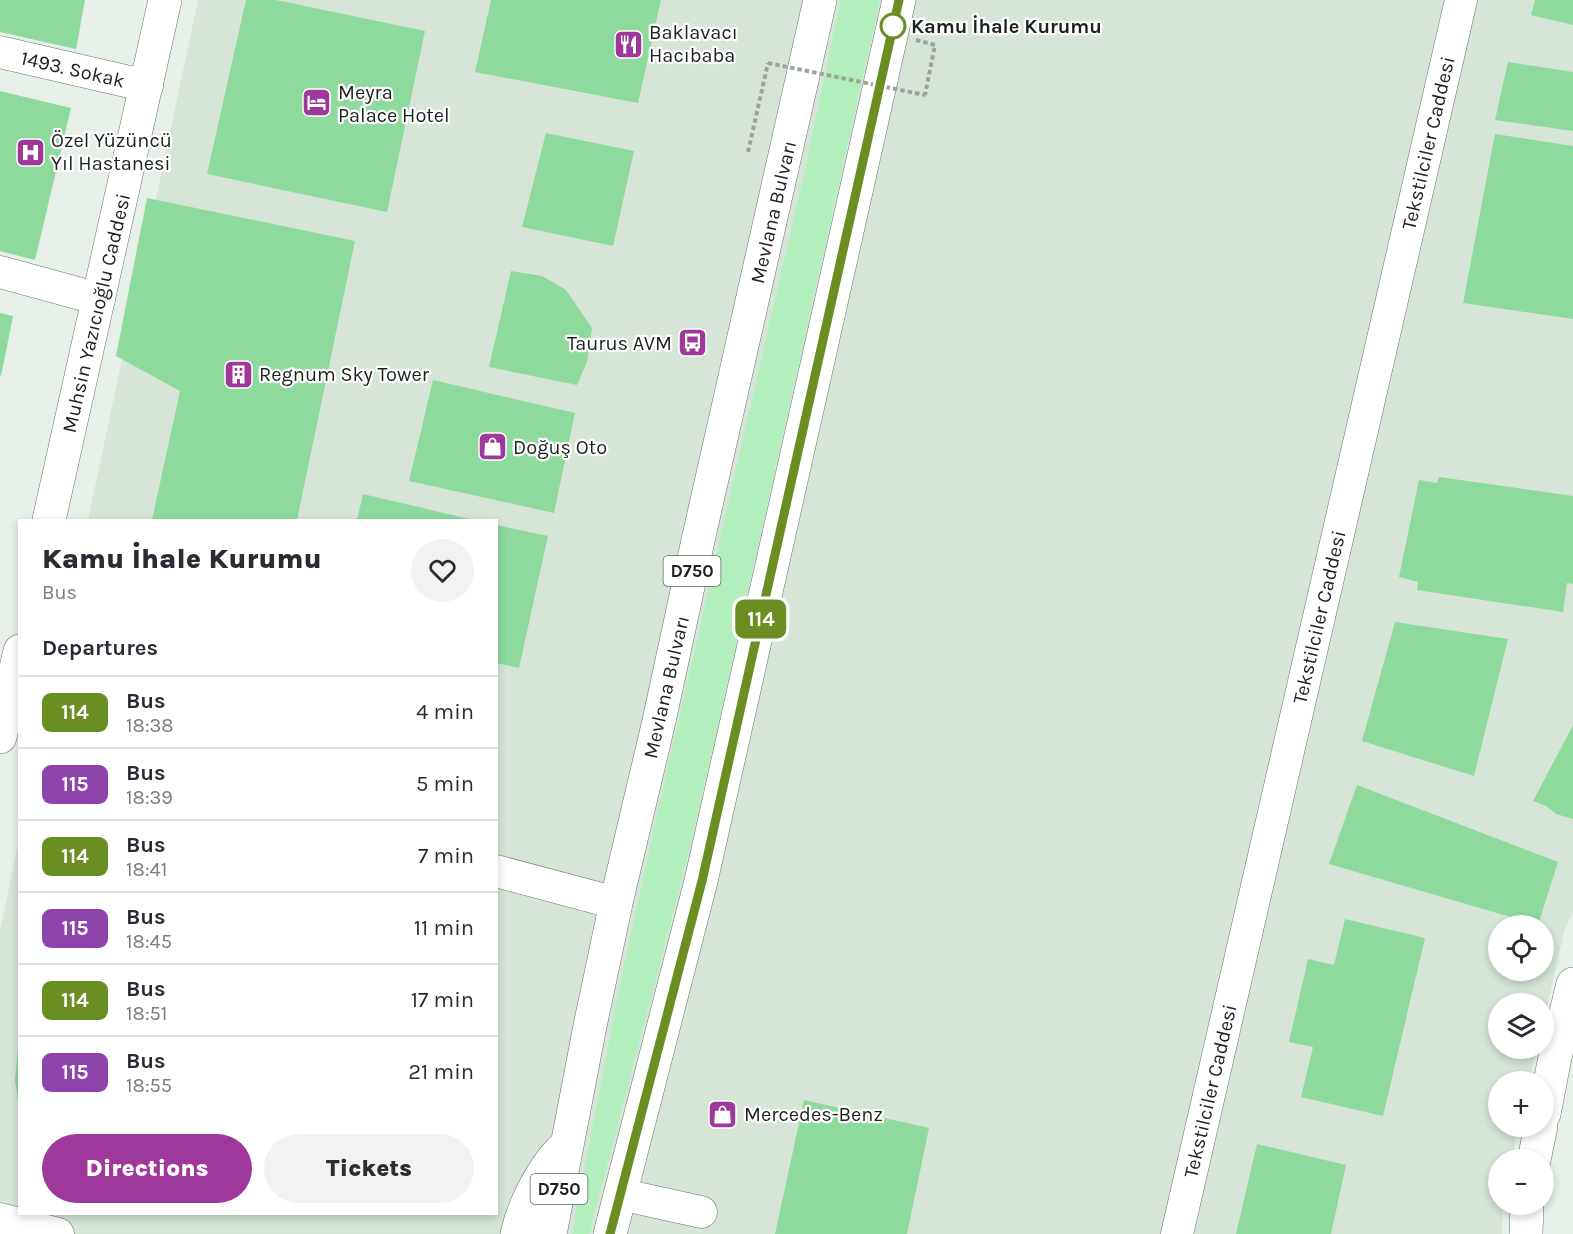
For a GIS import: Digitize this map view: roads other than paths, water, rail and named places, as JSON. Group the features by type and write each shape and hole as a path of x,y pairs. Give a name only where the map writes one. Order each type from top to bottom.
{"main road":[{"name":"Muhsin Yazıcıoğlu Caddesi","path":"49,519 165,0"},
{"name":"Mevlana Bulvarı","path":"550,1234 616,903 659,721 820,0"},
{"path":"634,1234 629,1160 702,881 899,0"},
{"path":"0,737 18,660"},
{"path":"1552,1071 1573,984"},
{"path":"516,1234 534,1189 546,1168 567,1143"},
{"name":"D750","path":"610,1234 629,1160"},
{"path":"1526,1234 1527,1215"}],"street":[{"name":"Tekstilciler Caddesi","path":"1177,1234 1461,0"},
{"name":"1493. Sokak","path":"0,52 147,86"},
{"path":"0,272 99,299"},
{"path":"498,872 616,903"},
{"path":"633,1197 702,1212"},
{"path":"0,1219 58,1234"}],"place":[{"name":"Kamu İhale Kurumu","path":"893,26"},
{"name":"Baklavacı Hacıbaba","path":"628,44"},
{"name":"Meyra Palace Hotel","path":"317,103"},
{"name":"Özel Yüzüncü Yıl Hastanesi","path":"30,152"},
{"name":"Taurus AVM","path":"693,343"},
{"name":"Regnum Sky Tower","path":"238,374"},
{"name":"Doğuş Oto","path":"492,447"},
{"name":"Mercedes-Benz","path":"723,1114"}]}
